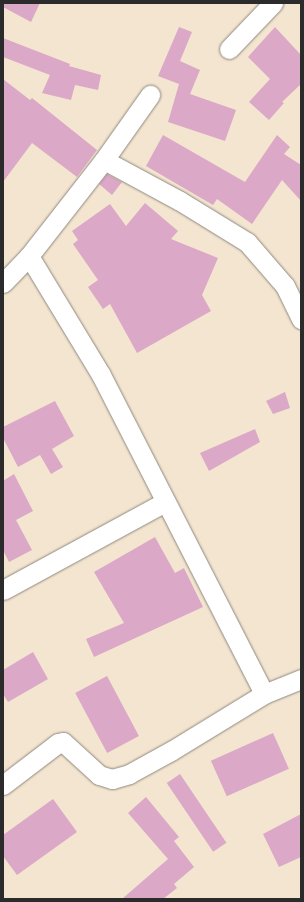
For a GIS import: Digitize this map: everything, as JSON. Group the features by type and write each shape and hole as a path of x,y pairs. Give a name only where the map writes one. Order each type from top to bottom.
{"street":[{"path":"229,49 273,3"},
{"path":"3,283 29,256 104,160 150,95"},
{"path":"104,160 180,201 247,242 285,286 301,319"},
{"path":"29,256 101,375 264,694"},
{"path":"3,590 165,502"},
{"path":"3,785 58,743 63,742 99,775 112,779 129,774 171,751 264,694 301,679"}],"building":[{"path":"3,3 40,3 31,22 3,7"},
{"path":"179,27 192,32 180,61 200,70 190,94 236,110 225,141 168,122 179,84 158,76"},
{"path":"275,27 301,55 301,84 282,102 284,103 269,120 249,102 270,79 248,57"},
{"path":"3,38 70,64 69,66 101,75 98,90 75,85 71,100 42,93 50,75 3,57"},
{"path":"3,79 30,100 32,98 97,150 77,177 32,143 3,182"},
{"path":"163,135 245,182 277,135 290,147 284,154 301,165 301,201 282,180 252,224 217,199 213,205 146,166"},
{"path":"107,174 122,182 112,195 99,184"},
{"path":"145,203 178,231 171,239 218,258 202,295 211,311 137,353 110,304 103,309 88,287 98,280 73,244 78,240 72,231 110,204 126,226"},
{"path":"285,392 290,408 273,414 266,401"},
{"path":"55,401 74,436 52,449 63,467 51,474 40,455 18,467 3,438 3,427"},
{"path":"255,429 260,442 209,471 200,453"},
{"path":"14,474 33,511 16,520 32,550 9,562 3,550 3,481"},
{"path":"155,537 175,573 184,568 203,607 94,657 86,639 124,623 94,572"},
{"path":"33,652 48,679 8,702 3,694 3,670"},
{"path":"107,676 139,736 107,753 75,693"},
{"path":"273,733 289,769 227,796 211,761"},
{"path":"180,774 226,843 213,852 167,783"},
{"path":"146,797 179,837 174,841 194,867 174,884 177,888 163,899 122,899 168,859 128,813"},
{"path":"53,799 77,832 17,875 3,856 3,835"},
{"path":"301,814 301,857 279,867 263,834"}]}
